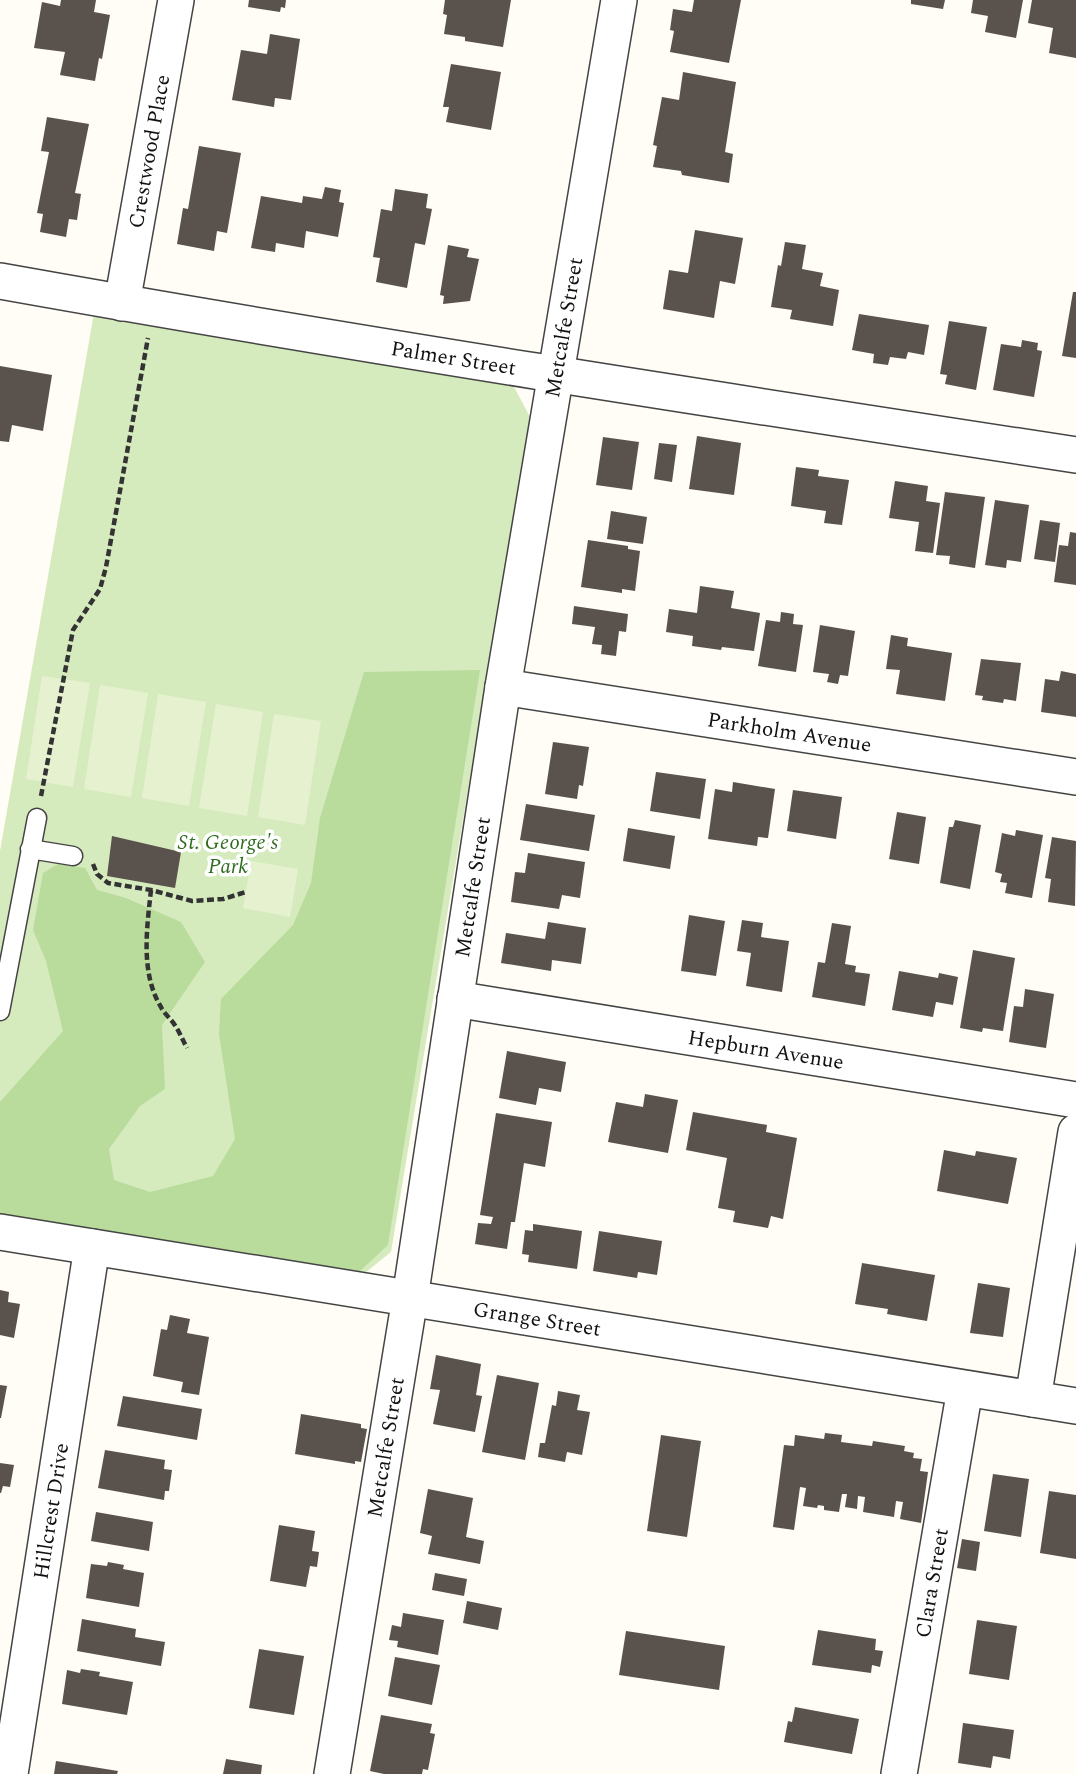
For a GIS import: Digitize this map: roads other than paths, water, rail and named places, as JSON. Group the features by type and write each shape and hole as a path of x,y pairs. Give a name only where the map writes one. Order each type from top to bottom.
{"street":[{"name":"Crestwood Place","path":"122,303 176,0"},
{"name":"Metcalfe Street","path":"332,1774 410,1298 503,687 619,0"},
{"name":"Palmer Street","path":"0,281 556,375 1076,456"},
{"name":"Parkholm Avenue","path":"503,687 1076,777"},
{"name":"Hepburn Avenue","path":"455,999 1076,1100"},
{"path":"1032,1399 1076,1132"},
{"name":"Grange Street","path":"0,1232 1076,1406"},
{"name":"Hillcrest Drive","path":"10,1774 92,1247"},
{"name":"Clara Street","path":"899,1774 965,1390"}],"lane":[{"path":"0,1011 37,818"},
{"path":"30,849 73,856"}],"park label":[{"name":"St. George's Park","path":"228,854"}]}
